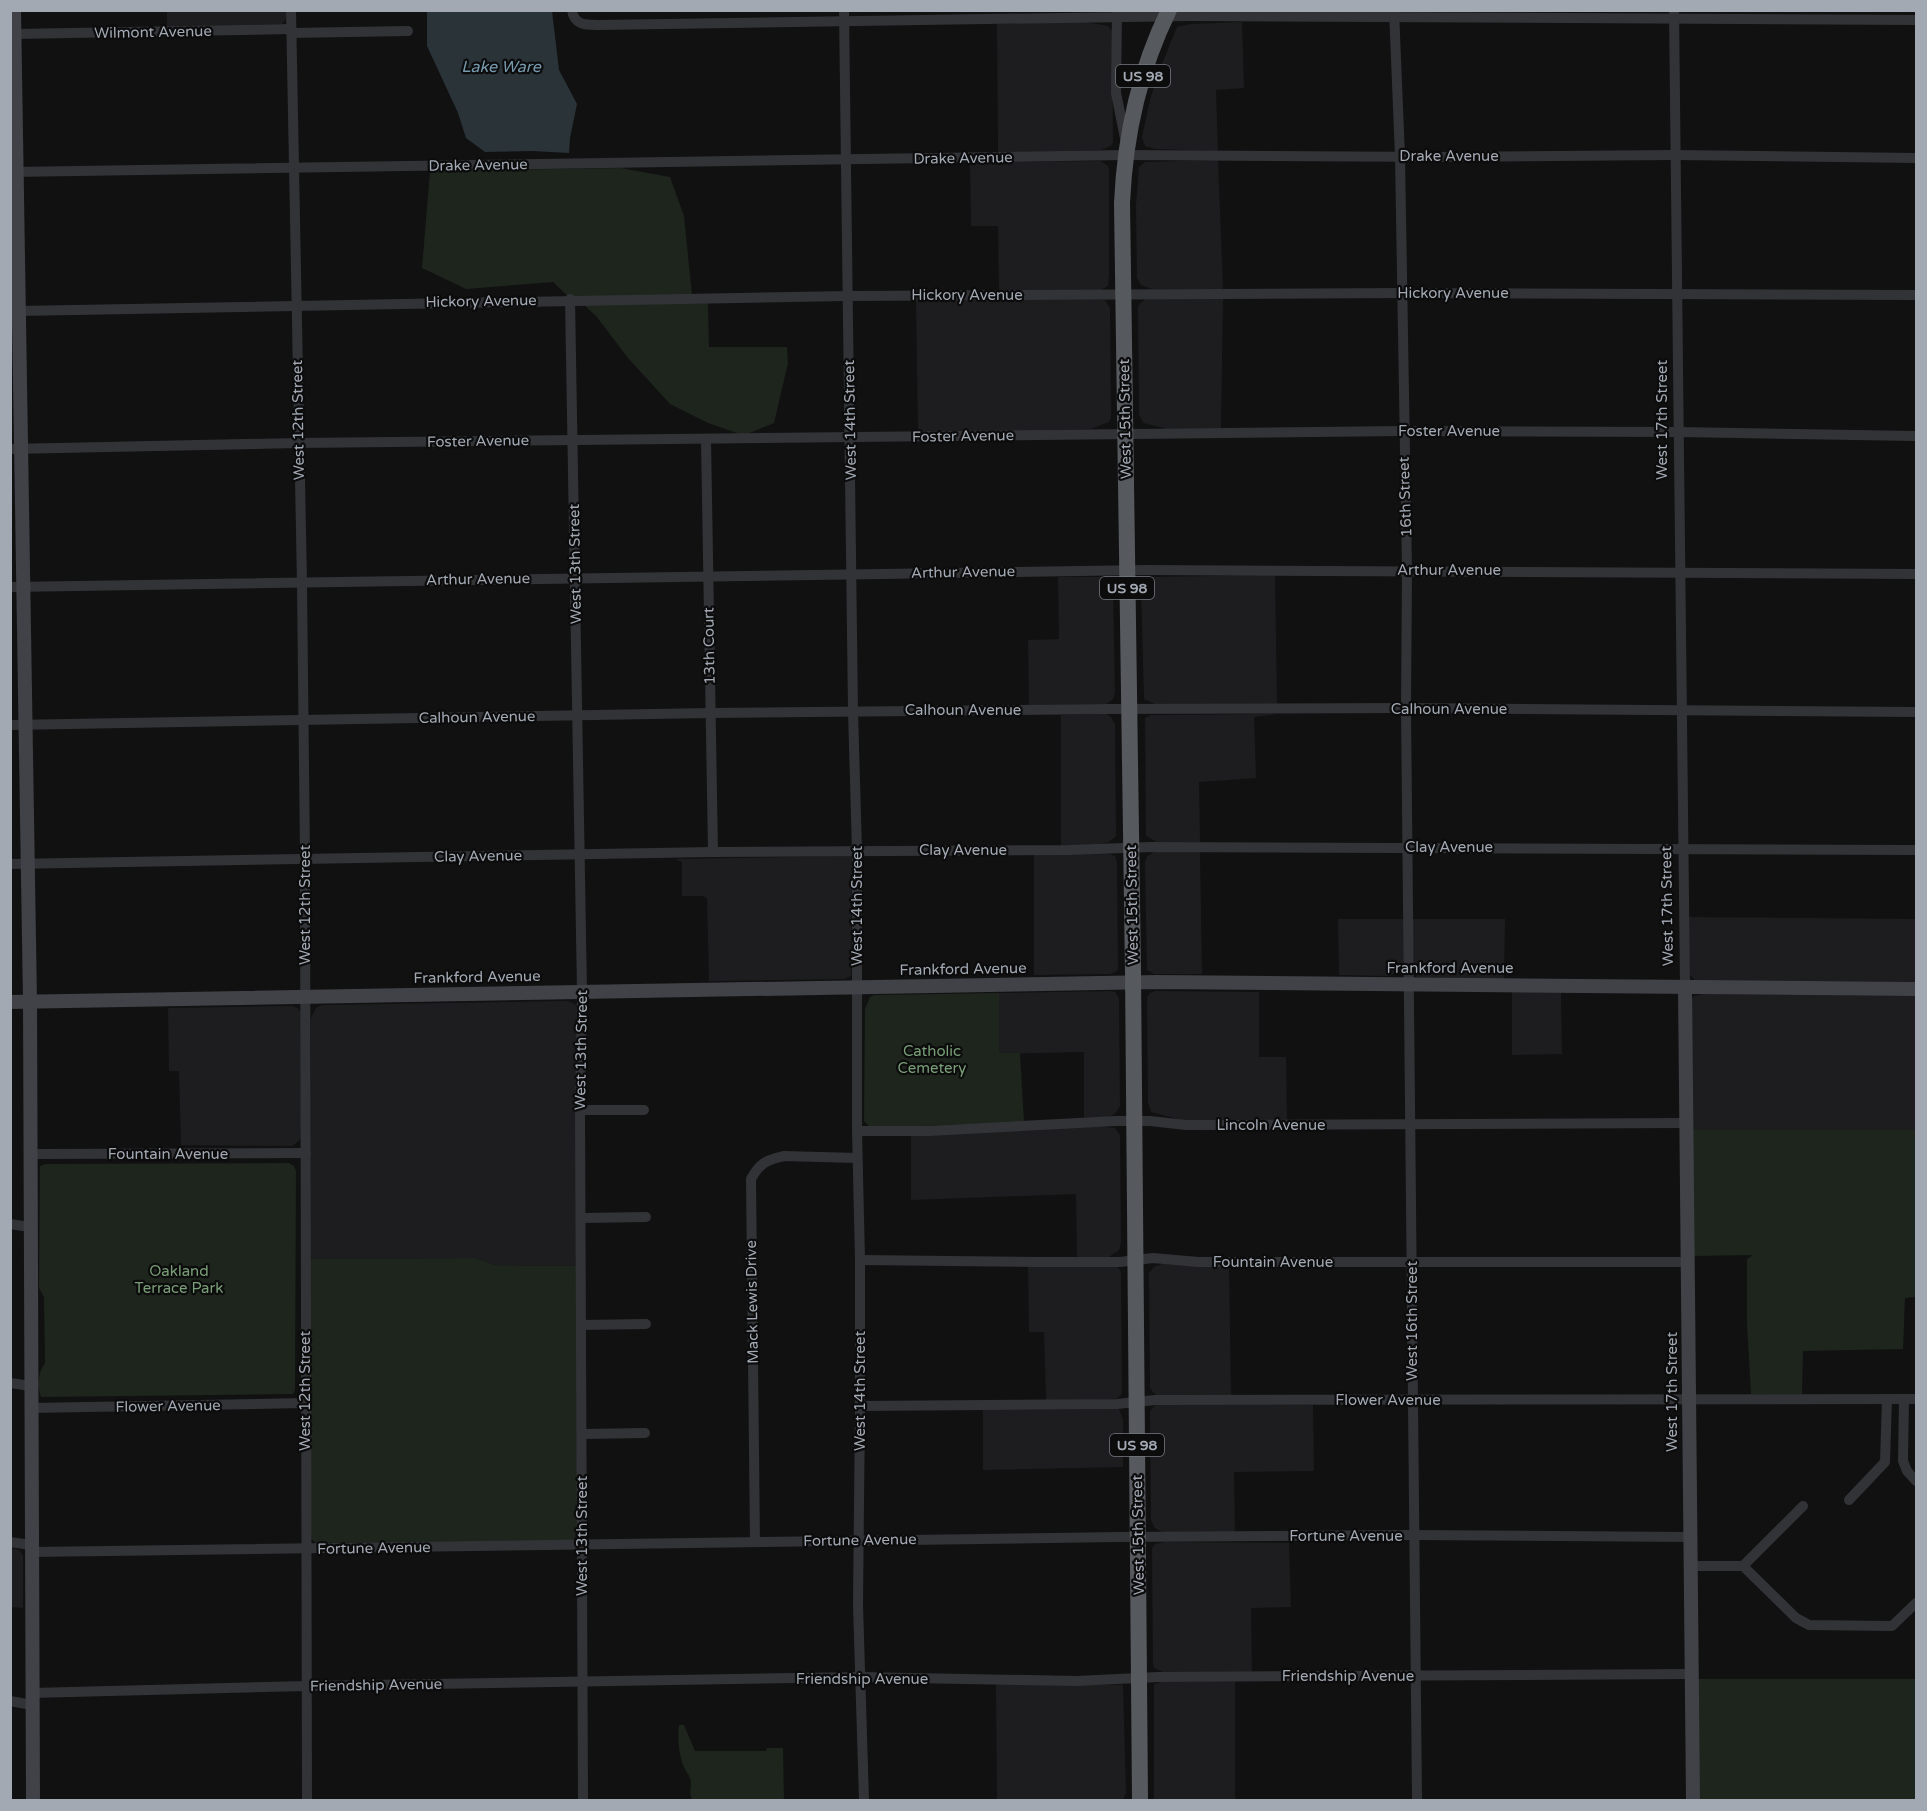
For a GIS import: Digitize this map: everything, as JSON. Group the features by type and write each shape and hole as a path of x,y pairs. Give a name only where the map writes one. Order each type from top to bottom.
{"highway":[{"name":"US 98","path":"1126,150 1139,86 1153,46 1168,14"},
{"name":"West 15th Street","path":"1126,150 1122,203 1133,982 1140,1800"}],"main road":[{"path":"14,10 13,172 18,311 15,449 17,587 25,725 30,1002 33,1800"},
{"name":"Frankford Avenue","path":"10,1002 1133,982 1917,989"},
{"name":"West 17th Street","path":"1685,987 1693,1800"}],"street":[{"name":"West 12th Street","path":"291,10 304,720 307,1800"},
{"path":"572,10 577,22 599,25 844,16 1117,14 1674,14 1917,20"},
{"name":"West 15th Street","path":"1117,14 1116,93 1126,150"},
{"name":"16th Street","path":"1394,14 1400,156 1407,570 1409,984"},
{"name":"West 17th Street","path":"1674,14 1685,987"},
{"name":"West 14th Street","path":"844,16 853,711 857,850 857,1158 860,1260 858,1605 864,1800"},
{"name":"Wilmont Avenue","path":"14,34 408,32"},
{"name":"Drake Avenue","path":"13,172 845,159 1126,150 1400,156 1675,155 1917,158"},
{"name":"Hickory Avenue","path":"18,311 570,299 848,296 1402,293 1917,295"},
{"name":"West 13th Street","path":"570,299 582,992 580,1110 583,1800"},
{"name":"Foster Avenue","path":"15,449 298,443 1403,430 1917,436"},
{"name":"13th Court","path":"706,439 712,852"},
{"name":"Arthur Avenue","path":"17,587 708,575 1127,571 1407,570 1917,574"},
{"name":"Calhoun Avenue","path":"10,725 853,711 1406,708 1917,712"},
{"name":"Clay Avenue","path":"10,864 857,850 1407,847 1917,850"},
{"name":"West 16th Street","path":"1409,984 1417,1800"},
{"path":"580,1110 644,1110"},
{"name":"Lincoln Avenue","path":"857,1131 928,1131 1134,1120 1186,1125 1686,1123"},
{"name":"Fountain Avenue","path":"30,1154 306,1154"},
{"name":"Mack Lewis Drive","path":"755,1542 751,1179 758,1166 773,1158 784,1156 857,1158"},
{"path":"581,1218 646,1217"},
{"path":"10,1224 30,1227"},
{"name":"Fountain Avenue","path":"860,1260 1036,1262 1154,1258 1198,1263 1687,1262"},
{"path":"581,1325 646,1324"},
{"path":"10,1383 31,1386"},
{"path":"1849,1500 1885,1462 1887,1399"},
{"path":"1904,1399 1903,1461 1907,1471 1917,1481"},
{"name":"Flower Avenue","path":"860,1406 1117,1404 1155,1400 1917,1399"},
{"name":"Flower Avenue","path":"31,1408 305,1403"},
{"path":"582,1434 645,1433"},
{"path":"1743,1566 1803,1506"},
{"name":"Fortune Avenue","path":"10,1542 31,1548 305,1549 1138,1537 1413,1535 1689,1537"},
{"path":"1690,1566 1743,1566 1796,1618 1809,1625 1892,1626 1917,1603"},
{"name":"Friendship Avenue","path":"10,1701 307,1686 860,1677 1077,1681 1139,1678 1691,1674"}],"shaded area":[{"path":"167,11 286,11 286,19 282,24 167,27"},
{"path":"1083,22 1108,26 1112,31 1113,142 1111,146 1101,150 998,153 997,24"},
{"path":"1242,22 1244,88 1216,90 1218,151 1155,149 1145,146 1142,137 1150,100 1177,27 1191,24"},
{"path":"1218,160 1223,289 1152,289 1141,285 1137,278 1136,205 1139,167 1145,162"},
{"path":"1100,161 1109,169 1108,286 1099,291 999,291 998,226 971,226 970,162"},
{"path":"1223,298 1221,428 1168,429 1143,423 1139,414 1138,307 1140,303 1146,299"},
{"path":"916,300 1105,300 1110,308 1111,418 1109,422 1091,429 918,433"},
{"path":"1275,575 1277,705 1155,704 1144,699 1141,587 1145,579 1150,577"},
{"path":"1058,577 1105,577 1113,583 1115,693 1113,699 1106,704 1029,705 1028,640 1059,639"},
{"path":"1106,714 1115,724 1116,836 1109,842 1092,846 1061,846 1061,715"},
{"path":"1277,714 1254,717 1256,778 1199,782 1200,842 1157,842 1146,836 1145,718 1151,715"},
{"path":"1156,851 1200,851 1202,974 1154,974 1147,970 1145,863 1147,856"},
{"path":"1110,854 1116,857 1117,864 1118,970 1111,974 1034,975 1034,855"},
{"path":"852,856 851,976 845,979 709,981 707,898 682,896 682,862 675,859"},
{"path":"1688,917 1916,919 1916,982 1696,981 1689,974"},
{"path":"1338,919 1404,919 1404,966 1402,969 1389,976 1339,975"},
{"path":"1412,919 1505,919 1504,979 1416,977"},
{"path":"1155,991 1259,992 1259,1057 1286,1057 1287,1120 1181,1120 1151,1112 1148,1103 1147,997"},
{"path":"1115,992 1119,998 1120,1106 1115,1114 1107,1117 1084,1118 1084,1052 999,1054 999,993"},
{"path":"1512,992 1561,992 1562,1054 1512,1055"},
{"path":"1703,994 1916,996 1916,1130 1691,1130 1690,1001 1694,996"},
{"path":"567,1001 575,1004 577,1008 579,1266 495,1265 475,1258 310,1259 311,1018 316,1008 322,1005"},
{"path":"292,1006 298,1008 301,1013 301,1137 299,1141 292,1146 181,1145 179,1071 169,1071 168,1008"},
{"path":"1092,1126 1115,1128 1120,1135 1121,1243 1119,1250 1109,1257 1077,1257 1076,1194 911,1200 911,1136"},
{"path":"1162,1264 1229,1267 1231,1395 1156,1395 1152,1391 1150,1387 1149,1273 1154,1267"},
{"path":"1028,1267 1117,1267 1121,1272 1122,1390 1121,1395 1116,1399 1046,1400 1044,1332 1029,1332"},
{"path":"1155,1405 1313,1405 1314,1471 1234,1472 1235,1532 1162,1532 1155,1528 1151,1520 1150,1411"},
{"path":"1119,1409 1123,1419 1123,1467 983,1470 983,1410"},
{"path":"1165,1542 1289,1543 1291,1607 1251,1608 1252,1672 1163,1672 1154,1668 1152,1548 1155,1544"},
{"path":"11,1548 19,1550 23,1555 23,1608 11,1607"},
{"path":"1235,1681 1235,1800 1154,1800 1154,1684"},
{"path":"996,1684 1123,1685 1126,1793 1123,1800 997,1800"}],"green space":[{"path":"621,168 670,177 684,216 692,295 569,297 553,282 466,289 422,268 430,171"},
{"path":"708,303 709,347 787,347 788,363 774,423 747,434 740,434 708,423 670,404 628,358 596,316 584,305"},
{"name":"Catholic Cemetery","path":"999,993 999,1053 1020,1053 1024,1122 871,1128 864,1121 865,1009 870,997 874,995"},
{"path":"1691,1130 1916,1130 1916,1297 1905,1298 1903,1349 1803,1351 1802,1394 1751,1394 1747,1324 1747,1259 1753,1255 1693,1256"},
{"name":"Oakland Terrace Park","path":"289,1163 296,1171 295,1390 293,1394 41,1397 39,1379 45,1363 44,1297 39,1288 40,1166 45,1164"},
{"path":"475,1258 495,1265 579,1266 577,1535 573,1540 316,1543 311,1539 310,1259"},
{"path":"1696,1679 1916,1679 1916,1800 1698,1800"},
{"path":"679,1725 684,1725 695,1751 766,1751 767,1748 783,1748 784,1800 692,1800 691,1780 680,1753"}],"water":[{"name":"Lake Ware","path":"427,11 552,11 559,70 577,104 569,153 485,152 466,138 458,113 427,46"}]}
